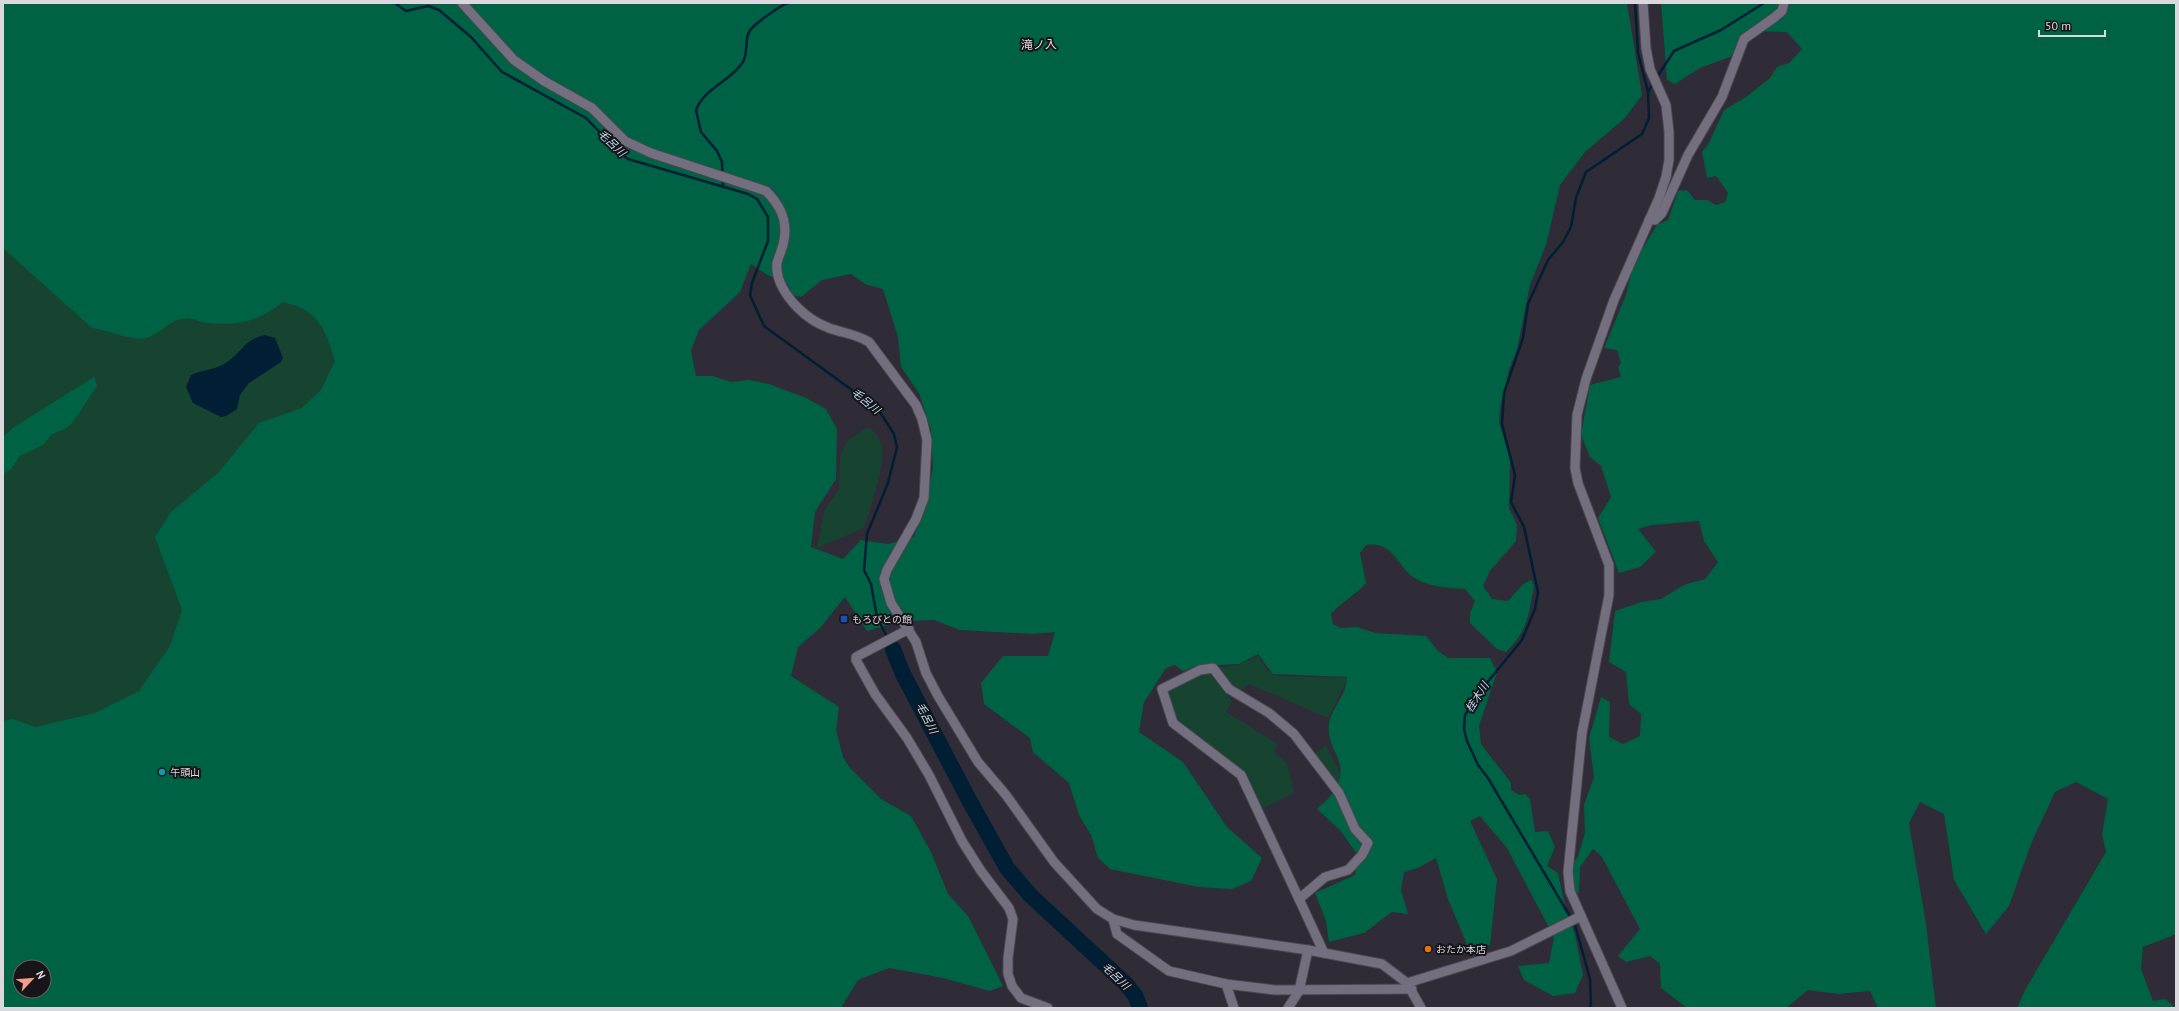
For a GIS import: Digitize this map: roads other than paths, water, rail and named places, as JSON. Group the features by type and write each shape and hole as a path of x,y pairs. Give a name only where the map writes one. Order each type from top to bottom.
{"street":[{"path":"462,3 514,60 544,81 592,108 625,142 658,156 766,191 776,200 783,214 786,225 784,240 777,264 778,274 781,284 789,298 812,320 829,328 862,338 869,342 916,405 922,419 927,440 928,458 924,498 916,519 894,556 884,579 891,603 938,696 978,762 1006,795 1054,862 1097,909 1113,919 1142,926 1308,950 1382,964 1410,986 1421,1008"},
{"path":"1622,1008 1570,892 1568,872 1582,733 1609,595 1610,574 1605,553 1578,483 1575,468 1577,415 1586,379 1614,300 1663,187 1670,152 1666,105 1650,69 1646,48 1643,3"},
{"path":"1649,220 1655,220 1662,213 1688,155 1722,97 1744,39 1782,11 1784,3"},
{"path":"906,631 856,657 875,694 907,738 929,775 962,841 981,871 1009,908 1013,919 1008,958 1008,974 1012,986 1021,998 1048,1008"},
{"path":"1299,899 1326,877 1348,870 1362,855 1368,843 1355,829 1338,793 1294,734 1282,723 1229,689 1213,668 1200,670 1162,689 1173,723 1241,775 1324,953"},
{"path":"1113,919 1117,934 1165,969 1226,984 1298,991 1410,986 1511,951 1580,917"},
{"path":"1288,1008 1298,991 1308,950"},
{"path":"1226,984 1234,1008"}],"water":[{"path":"265,335 275,338 283,358 281,362 249,383 240,395 237,409 226,416 221,417 193,403 186,387 191,375 216,368 224,364 235,356 247,343 257,337"}],"waterway":[{"name":"毛呂川","path":"395,3 406,11 428,6 439,10 471,37 502,72 586,118 621,154 628,159 748,194 757,199 768,217 768,241 752,283 750,295 764,326 878,409 894,434 897,447 888,483 867,534 864,570 871,584 877,617 893,649"},
{"path":"723,187 722,162 717,151 701,132 696,110 705,96 738,69 743,62 750,30 770,14 788,3"},
{"name":"桂木川","path":"1589,1008 1591,1005 1590,979 1575,925 1488,778 1478,765 1467,741 1464,729 1465,715 1477,695 1522,640 1535,609 1538,592 1524,527 1511,502 1515,475 1502,424 1504,393 1523,338 1528,304 1548,260 1563,242 1571,227 1576,198 1586,172 1642,134 1649,118 1648,92 1638,53 1635,3"},
{"path":"1657,77 1674,51 1721,30 1764,3"},
{"path":"1648,92 1653,83"},
{"name":"毛呂川","path":"893,649 903,674 969,800 1007,868 1031,896 1125,983 1135,995 1140,1008"}],"place":[{"name":"もろびとの館","path":"844,619"},
{"name":"午頭山","path":"162,772"},
{"name":"おたか本店","path":"1428,949"}],"district":[{"name":"滝ノ入","path":"1039,44"}]}
